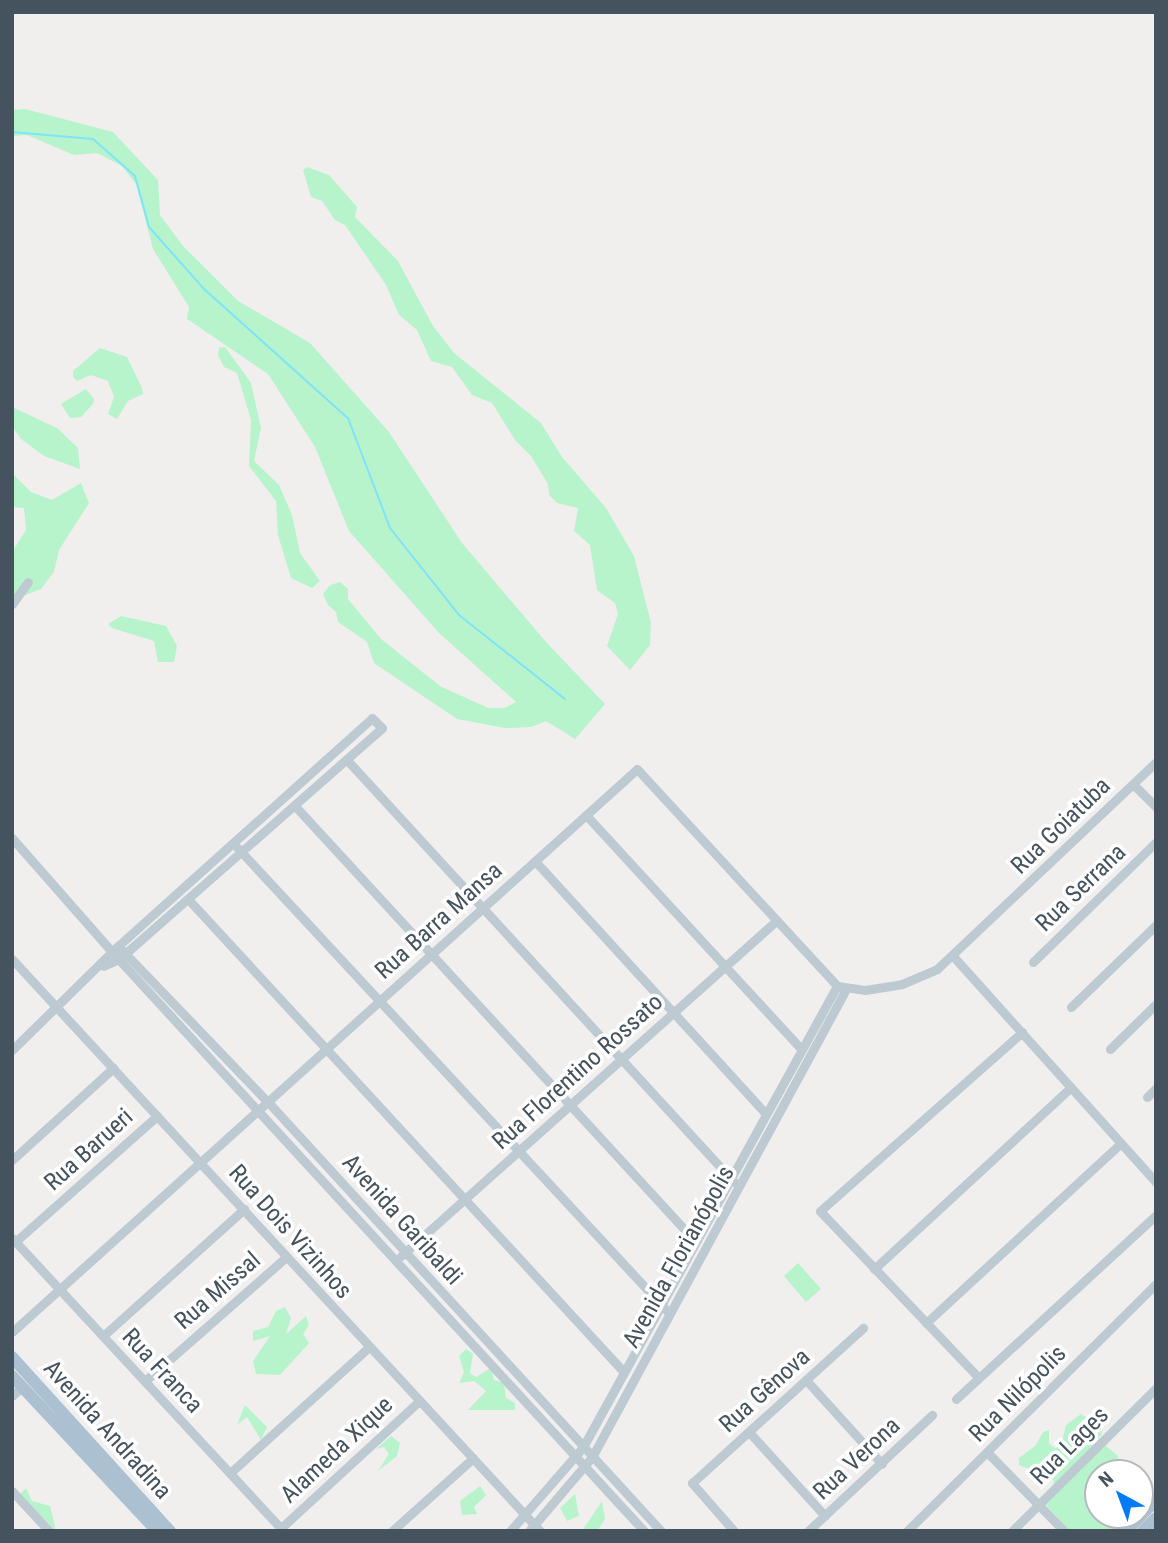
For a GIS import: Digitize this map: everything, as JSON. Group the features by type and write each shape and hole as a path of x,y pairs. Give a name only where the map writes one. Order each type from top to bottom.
{"main road":[{"name":"Avenida Andradina","path":"12,1357 142,1508 157,1531"},
{"name":"Avenida Andradina","path":"12,1376 17,1392 170,1531"},
{"path":"1126,1531 1156,1500"},
{"path":"1143,1531 1156,1517"}],"street":[{"path":"12,604 28,582"},
{"path":"12,1050 58,1009 116,951 233,843 372,718 382,728 242,854 188,899 116,951"},
{"path":"347,760 740,1186"},
{"name":"Rua Goiatuba","path":"841,988 902,984 937,969 994,919 1156,762"},
{"name":"Rua Barra Mansa","path":"259,1110 636,769 776,921"},
{"path":"1133,784 1156,807"},
{"path":"295,806 696,1242"},
{"path":"586,815 801,1049"},
{"name":"Avenida Garibaldi","path":"12,838 644,1531"},
{"name":"Rua Serrana","path":"1033,962 1156,842"},
{"path":"233,843 668,1313"},
{"path":"535,861 765,1113"},
{"path":"188,899 623,1371"},
{"path":"776,921 841,988"},
{"name":"Rua Florentino Rossato","path":"396,1261 776,921"},
{"path":"1071,1007 1156,925"},
{"name":"Avenida Garibaldi","path":"116,951 268,1102 661,1531"},
{"path":"953,956 1156,1182"},
{"name":"Rua Dois Vizinhos","path":"12,959 473,1458 526,1516 534,1529"},
{"name":"Avenida Florianópolis","path":"510,1531 526,1516 583,1447 765,1113 801,1049 841,988"},
{"name":"Avenida Florianópolis","path":"534,1529 592,1457 668,1313 740,1186 841,988"},
{"path":"1110,1049 1156,1004"},
{"path":"978,1377 821,1216 822,1208 1022,1032"},
{"path":"12,1160 113,1068"},
{"path":"874,1269 1071,1087"},
{"path":"1147,1097 1156,1088"},
{"path":"12,1332 259,1110"},
{"name":"Rua Barueri","path":"14,1240 157,1116"},
{"path":"926,1323 1121,1143"},
{"path":"103,1336 244,1209"},
{"path":"956,1399 1156,1215"},
{"name":"Rua Franca","path":"14,1240 282,1530"},
{"name":"Rua Missal","path":"145,1381 286,1257"},
{"name":"Rua Nilópolis","path":"907,1531 1156,1284"},
{"name":"Rua Gênova","path":"733,1530 692,1483 863,1328"},
{"path":"230,1473 369,1347"},
{"path":"806,1380 882,1464"},
{"name":"Rua Lages","path":"1012,1531 1156,1388"},
{"name":"Alameda Xique","path":"282,1530 419,1401"},
{"name":"Rua Verona","path":"808,1531 932,1415"},
{"path":"749,1432 825,1516"},
{"path":"987,1452 1064,1531"},
{"path":"392,1531 473,1458"},
{"path":"12,1491 49,1531"}],"green space":[{"path":"25,109 113,132 158,180 160,215 183,246 238,301 310,343 389,432 462,543 546,642 605,704 575,739 546,721 531,727 505,728 457,719 374,663 367,642 338,622 336,612 328,605 323,594 330,585 340,582 348,589 348,599 381,639 440,686 488,708 505,708 516,702 439,633 349,531 315,447 268,374 187,319 189,307 153,249 136,184 122,166 97,153 74,155 27,135 12,136 12,110"},
{"path":"307,167 329,175 357,207 355,217 398,261 433,326 454,353 541,423 562,457 606,508 634,556 651,623 650,645 630,670 607,646 618,614 615,603 597,590 590,545 574,531 578,508 557,503 549,495 548,484 531,456 515,440 492,403 472,395 452,367 431,361 417,330 399,315 386,285 345,225 335,220 322,201 311,197 303,170"},
{"path":"225,347 251,383 261,428 254,461 279,485 292,515 300,553 320,581 312,588 291,578 278,535 276,501 249,466 251,420 237,373 224,367 218,355 219,348"},
{"path":"100,348 127,357 142,388 143,394 128,401 117,419 108,414 114,397 108,381 91,375 77,381 73,377 73,371"},
{"path":"86,389 94,399 93,404 81,417 70,418 61,404"},
{"path":"12,407 57,428 78,448 80,469 44,456 21,439 12,426"},
{"path":"12,473 31,492 52,500 81,483 89,503 59,550 54,572 41,589 23,596 12,609 14,549 26,530 24,508 12,507"},
{"path":"121,616 166,626 177,646 174,662 158,662 154,641 112,628 108,624"},
{"path":"798,1263 821,1289 806,1302 784,1276"},
{"path":"285,1307 291,1318 286,1334 306,1316 309,1325 303,1334 309,1343 280,1375 256,1374 253,1361 270,1336 253,1341 253,1331 268,1327 276,1311"},
{"path":"466,1349 473,1354 470,1373 476,1377 491,1368 494,1380 504,1383 506,1398 515,1403 515,1410 468,1410 486,1391 474,1381 459,1383 464,1372 459,1356"},
{"path":"245,1405 267,1427 261,1440 247,1417 237,1425"},
{"path":"1081,1414 1100,1427 1102,1434 1093,1447 1097,1452 1105,1445 1118,1456 1118,1459 1084,1459 1084,1529 1121,1529 1119,1531 1070,1531 1045,1504 1054,1485 1053,1478 1019,1465 1019,1458 1036,1445 1043,1432 1049,1430 1049,1444 1055,1448 1061,1446 1066,1425"},
{"path":"391,1436 400,1443 397,1456 378,1471 389,1454 384,1447 376,1449"},
{"path":"480,1486 486,1495 474,1507 477,1514 462,1515 460,1501"},
{"path":"26,1488 32,1501 50,1506 56,1531 20,1494"},
{"path":"575,1494 579,1516 567,1521 560,1508"},
{"path":"602,1501 605,1519 597,1531 582,1531"}],"waterway":[{"path":"12,132 93,139 135,176 149,227 204,289 348,418 390,528 459,615 565,699"}]}
